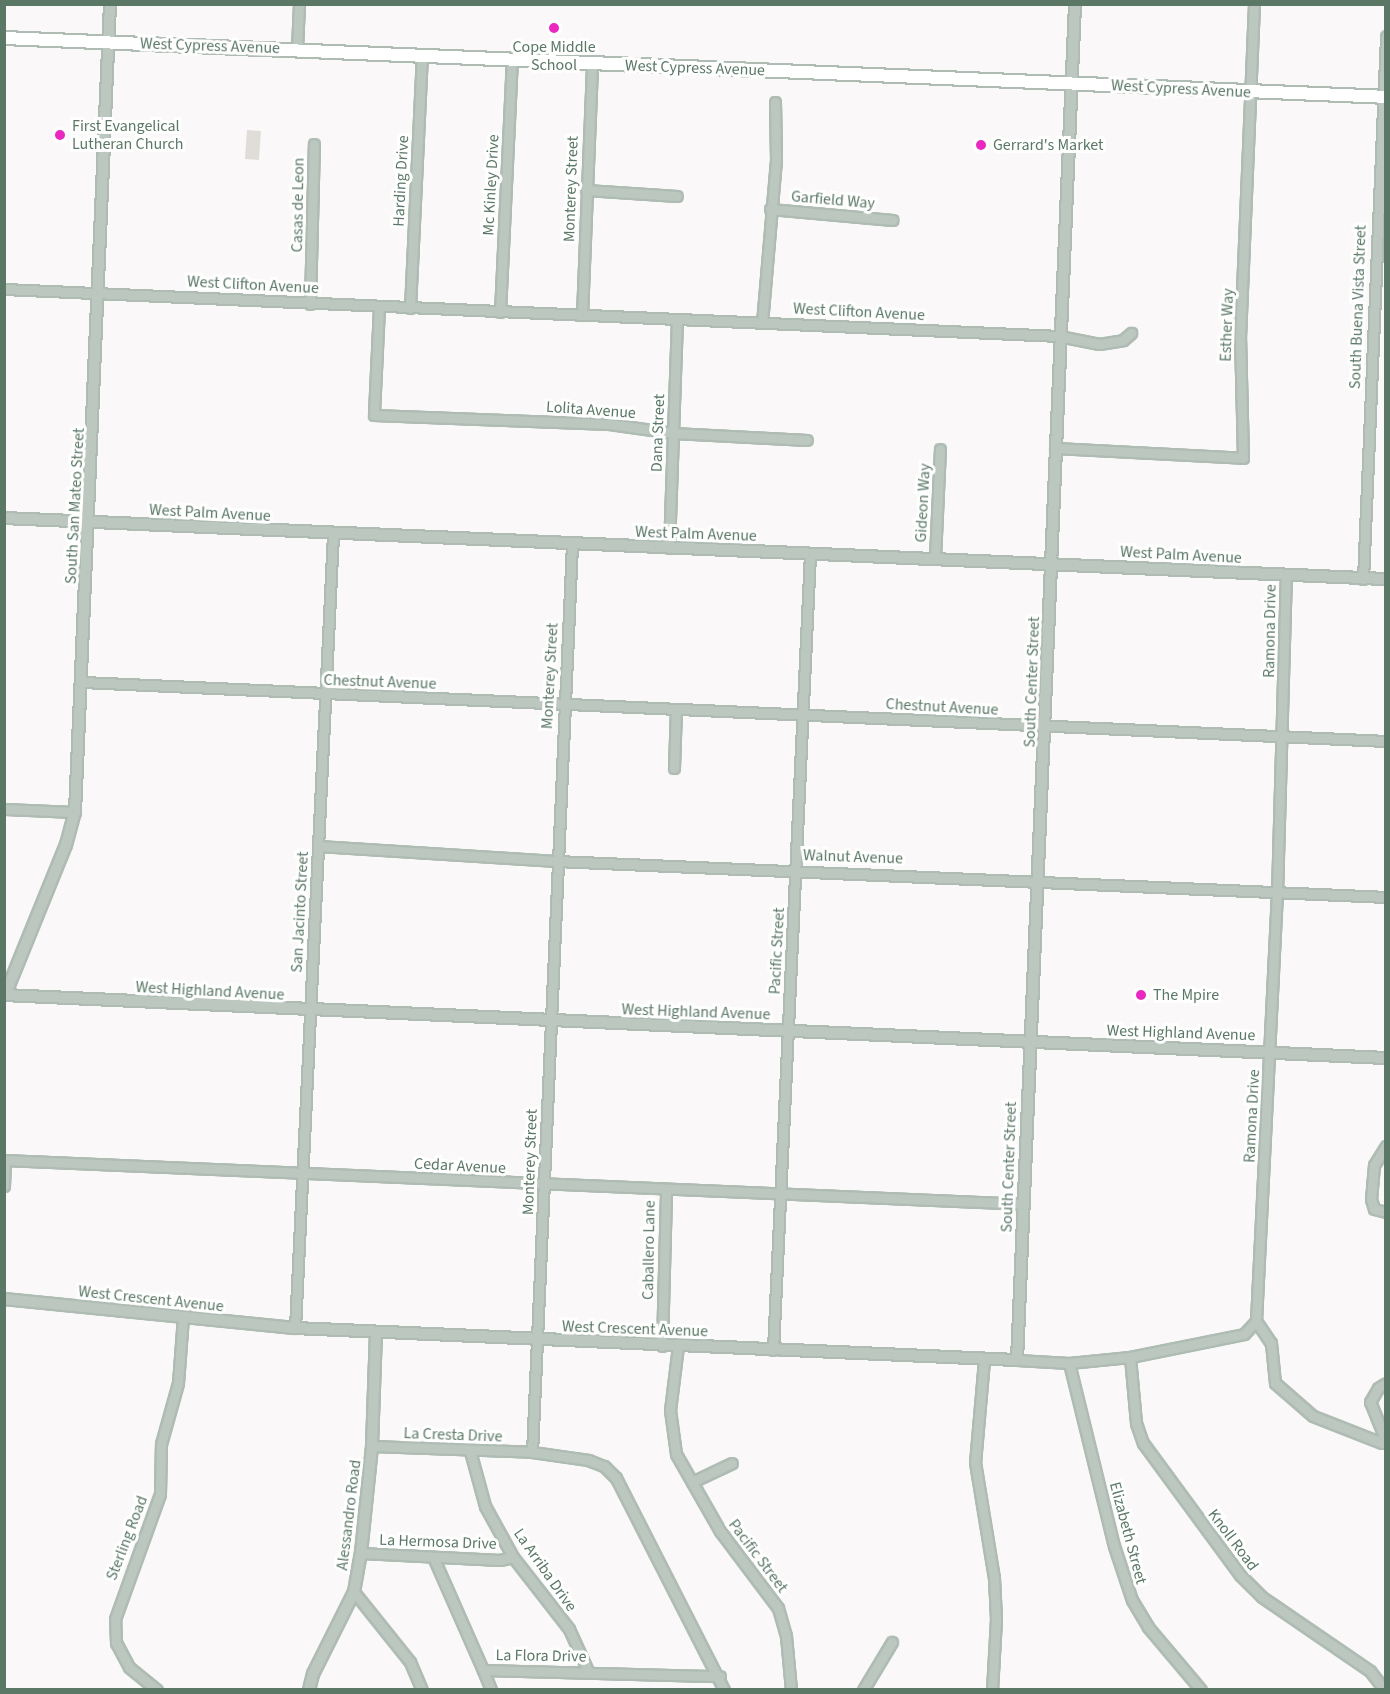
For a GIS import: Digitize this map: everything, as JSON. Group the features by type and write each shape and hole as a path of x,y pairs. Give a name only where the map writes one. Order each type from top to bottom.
{"main road":[{"name":"West Cypress Avenue","path":"4,38 297,48 422,56 1383,97"}],"street":[{"name":"South San Mateo Street","path":"5,995 66,845 75,812 100,292 110,4"},
{"path":"297,48 299,4"},
{"name":"South Center Street","path":"1017,1360 1075,4"},
{"name":"Esther Way","path":"1055,448 1243,458 1240,338 1254,4"},
{"name":"South Buena Vista Street","path":"1363,579 1386,36"},
{"name":"Harding Drive","path":"410,308 422,56"},
{"name":"Mc Kinley Drive","path":"501,312 512,60"},
{"name":"Monterey Street","path":"582,315 592,63"},
{"name":"Garfield Way","path":"762,323 778,125 775,102"},
{"name":"Casas de Leon","path":"310,304 314,144"},
{"path":"586,190 677,196"},
{"name":"Garfield Way","path":"770,209 892,220"},
{"name":"West Clifton Avenue","path":"4,289 1059,336 1099,344 1123,340 1131,333"},
{"name":"Lolita Avenue","path":"379,307 374,415 609,424 673,433 807,440"},
{"name":"Dana Street","path":"669,548 677,319"},
{"name":"Gideon Way","path":"935,558 940,449"},
{"name":"West Palm Avenue","path":"4,518 1386,579"},
{"name":"San Jacinto Street","path":"295,1328 333,533"},
{"name":"Monterey Street","path":"532,1452 545,1185 556,861 572,544"},
{"name":"Pacific Street","path":"773,1350 810,554"},
{"name":"Ramona Drive","path":"1256,1321 1284,735 1286,576"},
{"name":"Chestnut Avenue","path":"82,682 327,695 802,714 1045,728 1284,735 1386,741"},
{"path":"674,768 676,709"},
{"path":"4,809 75,812"},
{"name":"Walnut Avenue","path":"319,846 556,861 1037,879 1277,894 1386,897"},
{"name":"West Highland Avenue","path":"5,995 310,1011 1270,1051 1386,1058"},
{"path":"1386,1146 1374,1166 1371,1199 1374,1209 1386,1212"},
{"path":"4,1186 5,1160"},
{"name":"Cedar Avenue","path":"5,1160 1022,1204"},
{"name":"Caballero Lane","path":"662,1346 666,1190"},
{"name":"West Crescent Avenue","path":"4,1299 295,1328 376,1333 1069,1363 1130,1358 1248,1333 1256,1321"},
{"name":"Sterling Road","path":"157,1689 129,1667 116,1643 115,1619 160,1494 161,1444 178,1383 183,1317"},
{"path":"1256,1321 1271,1343 1272,1377 1282,1391 1313,1416 1382,1443 1384,1436 1370,1402 1374,1392 1386,1383"},
{"name":"Alessandro Road","path":"309,1689 354,1592 361,1553 372,1446 376,1333"},
{"name":"Pacific Street","path":"678,1346 670,1410 672,1438 692,1482 720,1531 778,1608 786,1636 791,1689"},
{"name":"Knoll Road","path":"1130,1358 1136,1423 1143,1443 1240,1575 1262,1597 1370,1671 1385,1689"},
{"path":"984,1360 975,1462 994,1578 996,1619 992,1689"},
{"name":"Elizabeth Street","path":"1069,1363 1114,1546 1132,1600 1148,1627 1201,1689"},
{"name":"La Cresta Drive","path":"372,1446 532,1452"},
{"name":"La Arriba Drive","path":"470,1451 485,1505 513,1557 569,1629 588,1671"},
{"path":"532,1452 588,1460 604,1466 616,1478 720,1676 724,1689"},
{"path":"692,1482 732,1463"},
{"name":"La Hermosa Drive","path":"361,1553 434,1559 500,1560 513,1557"},
{"name":"La Flora Drive","path":"434,1559 483,1670 720,1676"},
{"path":"354,1592 410,1662 422,1689"},
{"path":"863,1689 892,1642"},
{"path":"483,1670 491,1689"}],"shaded area":[{"path":"247,130 261,131 259,160 245,159"}],"place":[{"name":"Cope Middle School","path":"554,28"},
{"name":"First Evangelical Lutheran Church","path":"60,135"},
{"name":"Gerrard's Market","path":"981,145"},
{"name":"The Mpire","path":"1141,995"}]}
